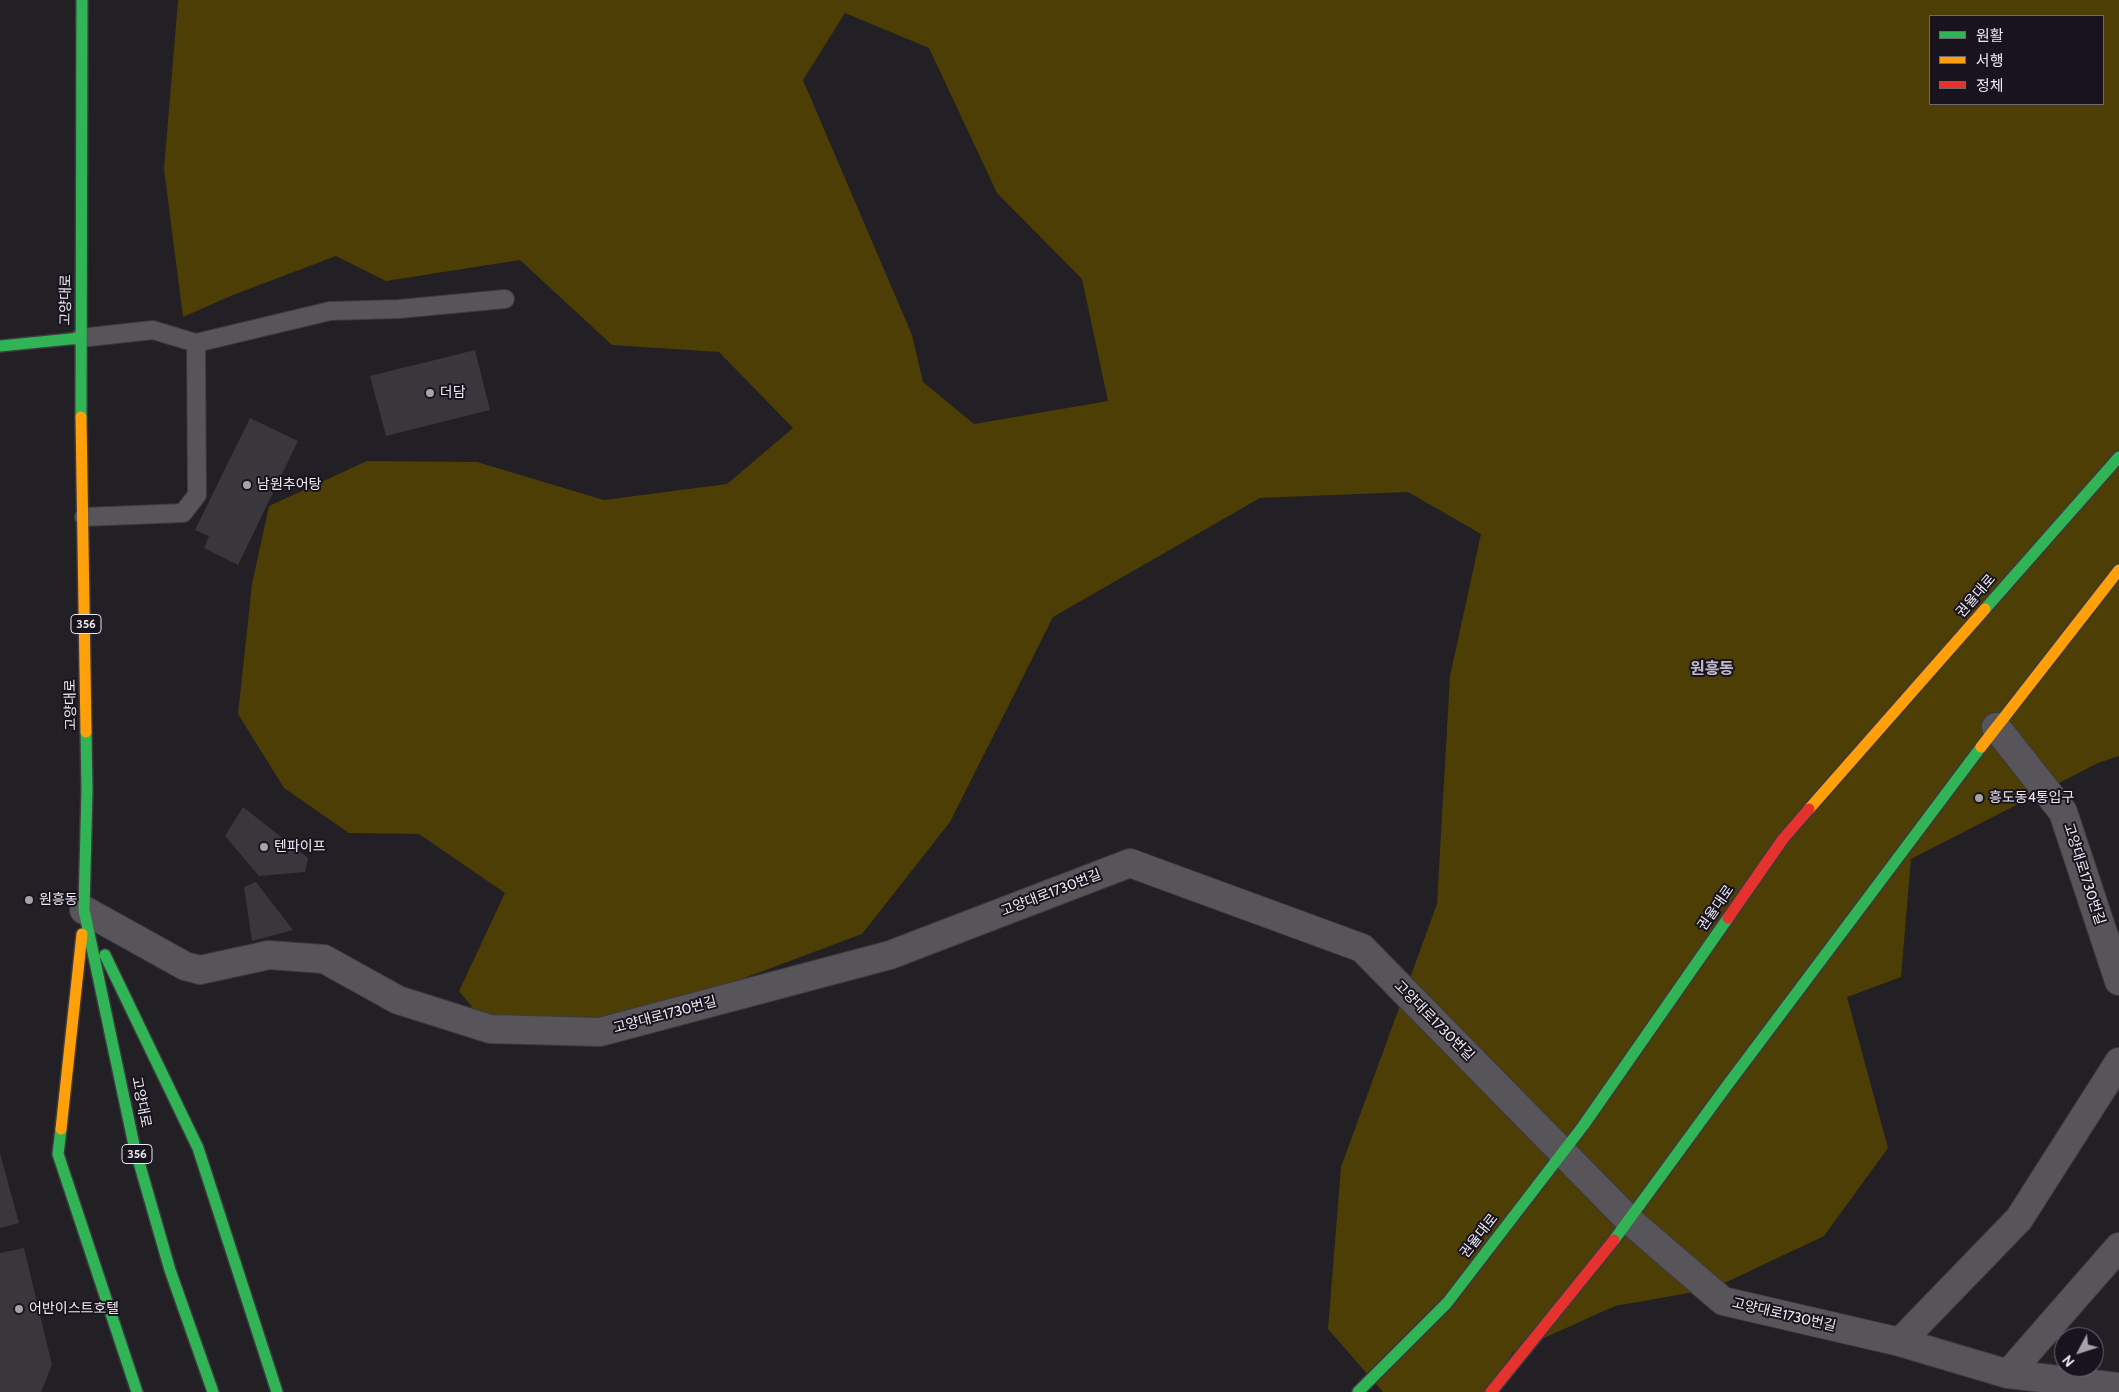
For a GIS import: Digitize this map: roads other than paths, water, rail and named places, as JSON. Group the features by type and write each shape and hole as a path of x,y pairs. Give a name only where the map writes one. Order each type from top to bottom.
{"main road":[{"name":"고양대로","path":"82,0 80,338 87,790 84,910 134,1145 170,1270 213,1392"},
{"path":"0,346 80,338"},
{"name":"권율대로","path":"1358,1392 1447,1303 1563,1152 1783,839 2119,457"},
{"path":"1491,1392 1630,1221 1726,1087 1996,727 2119,570"},
{"path":"84,910 58,1154 137,1392"},
{"path":"84,910 198,1148 277,1392"}],"street":[{"name":"고양대로1730번길","path":"1996,727 2063,812 2119,981"},
{"name":"고양대로1730번길","path":"84,910 185,966 200,970 269,955 324,959 398,1000 490,1029 600,1032 890,955 1130,863 1362,948 1630,1221 1723,1301 1900,1342 2008,1374 2119,1388"},
{"path":"1900,1342 2019,1219 2119,1062"},
{"path":"2008,1374 2119,1247"}],"lane":[{"path":"80,338 153,330 196,342 330,311 399,309 505,299"},
{"path":"84,517 183,513 197,495 196,342"}],"place":[{"name":"더담","path":"430,393"},
{"name":"남원추어탕","path":"247,485"},
{"name":"흥도동4통입구","path":"1979,798"},
{"name":"텐파이프","path":"264,847"},
{"name":"원흥동","path":"29,900"},
{"name":"어반이스트호텔","path":"19,1309"}],"district":[{"name":"원흥동","path":"1712,669"}]}
